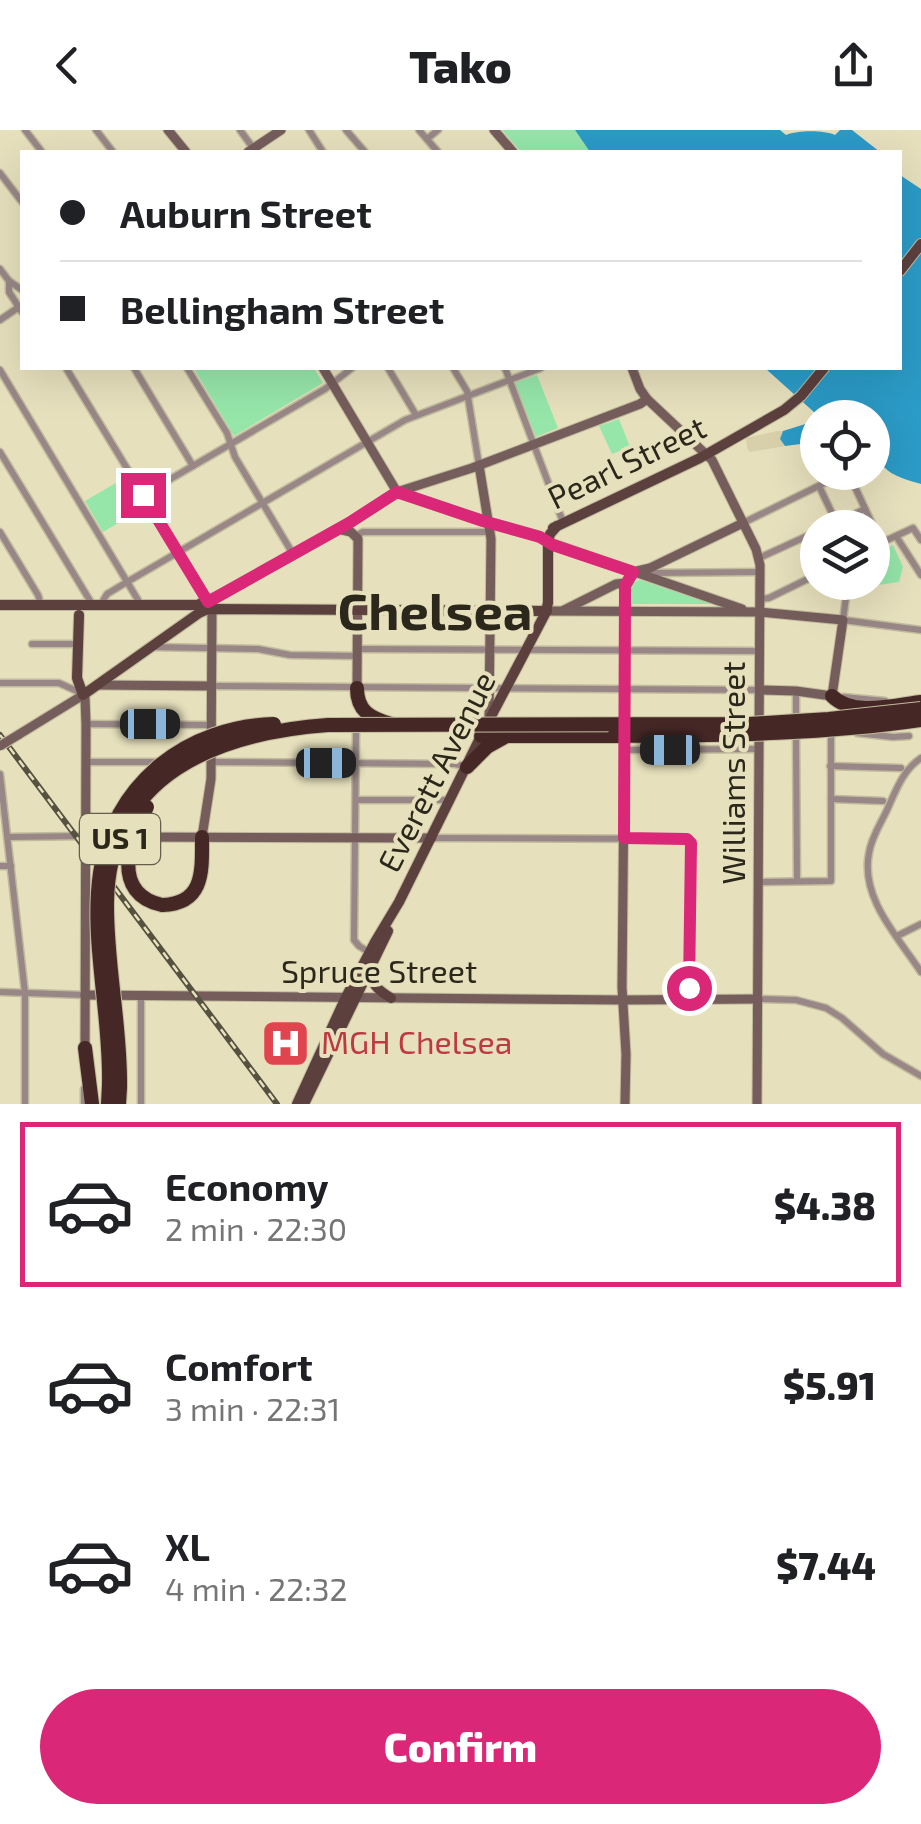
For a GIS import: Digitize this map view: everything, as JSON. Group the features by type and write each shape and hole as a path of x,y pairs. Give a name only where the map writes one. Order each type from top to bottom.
{"highway":[{"path":"357,688 357,702 363,709 384,722 402,725"},
{"path":"832,704 866,707 921,702"},
{"name":"US 1","path":"108,1104 114,1086 119,1035 108,916 110,870 122,834 136,808 154,787 174,770 215,748 309,727 346,724 374,724 408,725 425,725 436,725 454,725 474,725 494,725 512,725 532,725 552,725 572,725 591,725 611,725 631,725 650,725 670,725 690,725 750,724 760,723 770,723 789,722 808,721 829,720 921,709 744,724 695,724 678,725 660,725 643,725 625,725 606,725 588,725 570,725 552,725 534,725 515,725 497,725 479,725 460,725 440,725 421,725 402,725 270,724 210,736 162,764 137,789 121,811 100,862 96,920 114,1086 119,1104"},
{"path":"482,736 807,732 921,717"},
{"path":"467,767 496,741 518,735"},
{"path":"174,770 143,815 134,836 128,863 136,891 147,901 162,906 181,902 196,888 201,875 202,837"},
{"path":"84,1048 92,1104"}],"main road":[{"path":"902,268 921,244"},
{"name":"Pearl Street","path":"517,530 538,531 560,525 707,454 788,407 822,370"},
{"path":"64,605 79,615 78,681 82,695 210,605 397,492 477,519 490,528 517,530 548,542"},
{"path":"0,604 547,611 548,542 552,531 560,525"},
{"path":"79,615 96,606"},
{"path":"160,606 176,616 171,633"},
{"name":"Everett Avenue","path":"297,1104 547,611"},
{"path":"372,958 371,978 391,998"},
{"name":"Everett Avenue","path":"304,1104 351,998"}],"street":[{"path":"25,130 40,150"},
{"path":"96,130 111,150"},
{"path":"168,130 184,150"},
{"path":"254,150 281,130"},
{"path":"346,130 363,150"},
{"path":"419,130 436,150"},
{"path":"427,139 438,130"},
{"path":"494,130 511,150"},
{"path":"0,173 20,199"},
{"path":"0,269 20,288"},
{"path":"9,280 10,292 20,308"},
{"path":"0,370 142,606"},
{"path":"67,370 210,605 211,762 202,837"},
{"path":"135,370 193,466"},
{"path":"188,370 293,554"},
{"path":"323,370 397,492 630,408 647,399 633,370"},
{"path":"143,495 350,370"},
{"path":"389,370 416,415"},
{"path":"454,370 468,396 490,528 489,721"},
{"path":"506,370 560,525"},
{"path":"0,452 96,606 107,594 177,552 416,415 536,370"},
{"name":"Williams Street","path":"647,399 707,454 758,558 758,1104"},
{"path":"625,1104 626,583 633,572 650,568 811,490"},
{"path":"856,490 865,508 862,510"},
{"path":"357,688 361,536 356,525 362,515"},
{"path":"477,519 481,526 477,533"},
{"path":"338,529 361,536 477,533 490,528"},
{"path":"890,539 913,528 921,540"},
{"path":"0,532 41,605"},
{"path":"896,536 921,575"},
{"path":"758,558 800,539"},
{"path":"548,542 720,607"},
{"path":"633,572 760,572"},
{"path":"562,611 616,584 626,583"},
{"path":"760,599 800,583"},
{"path":"759,882 830,880 832,704 846,600"},
{"path":"547,611 720,607 921,630"},
{"path":"32,644 78,649"},
{"path":"151,647 258,649 290,655 490,650 760,652"},
{"path":"0,683 60,683 70,686 86,702 84,1104"},
{"path":"97,685 760,690 796,691 832,704"},
{"path":"796,691 796,881"},
{"path":"0,746 82,695"},
{"path":"831,727 921,717"},
{"path":"86,724 211,724"},
{"path":"831,727 909,736"},
{"path":"356,734 354,940 372,958"},
{"path":"625,750 760,749"},
{"path":"921,758 906,770 868,854 870,889 921,972"},
{"path":"86,762 157,762"},
{"path":"211,762 467,767"},
{"path":"830,766 902,768"},
{"path":"0,774 25,992 25,1104"},
{"path":"831,799 883,801"},
{"path":"356,800 450,800"},
{"path":"8,837 687,839 691,843 689,999"},
{"path":"0,866 11,866"},
{"path":"897,936 921,924"},
{"name":"Spruce Street","path":"0,992 758,1000"},
{"path":"141,996 142,1104"},
{"path":"758,1000 796,1000 820,1005 837,1014 883,1054 921,1076"}],"green space":[{"path":"502,130 575,130 589,150 519,150"},
{"path":"195,370 315,370 323,383 234,436"},
{"path":"537,375 558,428 536,437 515,383"},
{"path":"619,419 630,447 612,454 599,426"},
{"path":"126,477 144,508 103,532 85,501"},
{"path":"893,545 903,567 899,582 890,583"},
{"path":"640,580 712,604 632,604 632,583"}],"sand":[{"path":"783,431 780,439 785,446 750,452 747,448 746,438"}],"water":[{"path":"575,130 780,130 786,135 811,131 835,135 840,130 852,130 877,150 589,150"},
{"path":"902,176 921,189 921,484 890,471 890,400 801,400 767,370 902,370"},
{"path":"800,426 800,444 785,446 780,439 783,431"}],"railway":[{"path":"0,735 277,1104"}],"place":[{"name":"MGH Chelsea","path":"286,1043"}],"district":[{"name":"Chelsea","path":"435,612"}],"route":[{"path":"143,495 208,602 397,492 540,537 633,572 625,586 624,838 666,837 691,843 689,988"}]}
